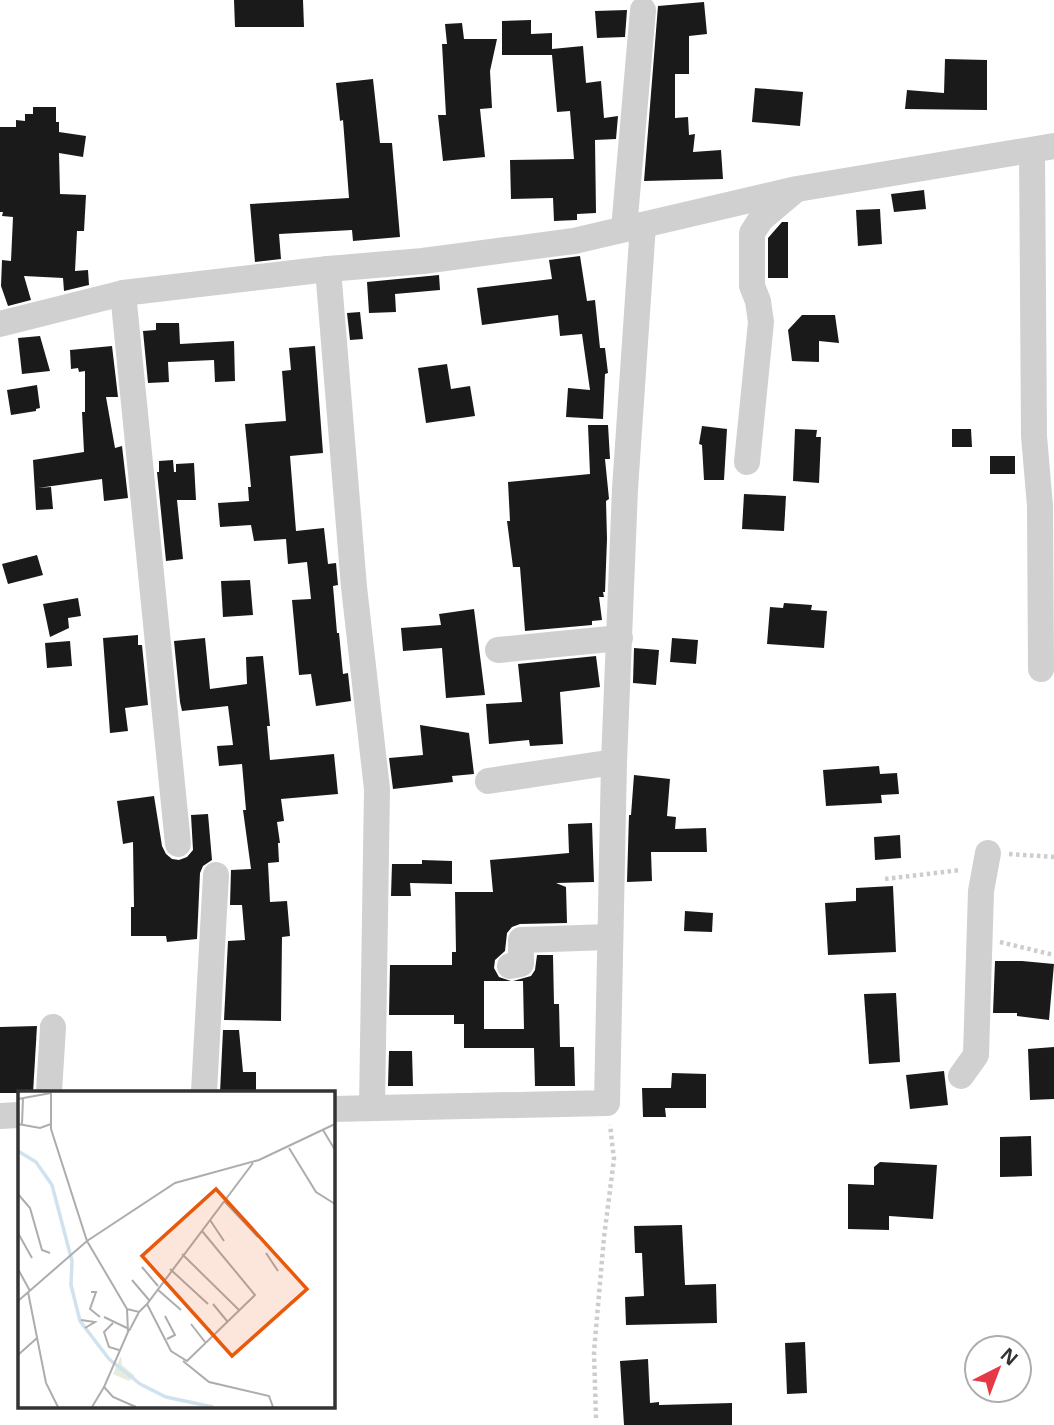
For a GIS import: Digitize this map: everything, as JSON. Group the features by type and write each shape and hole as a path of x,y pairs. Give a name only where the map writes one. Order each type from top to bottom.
{"street":[{"path":"334,1109 607,1103 614,762 643,10"},
{"path":"0,324 123,293 328,269 423,261 574,241 797,189 1043,149 1034,436 1040,506 1041,669"},
{"path":"747,462 761,322 758,301 752,286 752,233 761,219 797,189"},
{"path":"328,269 354,587 377,789 372,1108"},
{"path":"123,293 178,844"},
{"path":"498,650 620,638"},
{"path":"488,782 614,762"},
{"path":"961,1076 976,1055 981,891 988,853"},
{"path":"204,1091 216,875"},
{"path":"510,966 521,964 521,940 610,937"},
{"path":"49,1091 52,1027"},
{"path":"0,1116 18,1115"}],"path":[{"path":"981,938 1054,955"},
{"path":"596,1418 594,1352 614,1159 607,1103"}],"building":[{"path":"234,0 303,0 304,27 235,27"},
{"path":"704,2 707,34 689,36 689,74 675,74 675,118 688,117 689,135 695,134 693,152 721,150 723,179 644,181 658,6"},
{"path":"627,10 625,37 597,38 595,11"},
{"path":"531,20 531,34 552,33 552,49 583,46 586,83 601,81 604,118 618,116 616,139 595,140 596,213 577,214 577,220 554,221 553,198 511,199 510,160 574,159 570,111 557,112 552,55 502,55 502,21"},
{"path":"462,23 464,39 497,39 490,71 492,108 480,109 485,157 443,161 438,115 446,115 442,44 447,44 445,24"},
{"path":"945,59 987,60 987,110 905,109 907,90 944,93"},
{"path":"373,79 380,143 392,143 400,237 353,241 352,230 279,234 281,259 255,262 250,204 349,198 343,120 340,121 336,83"},
{"path":"755,88 803,92 800,126 752,122"},
{"path":"33,107 56,107 59,132 86,136 83,157 59,153 60,194 86,195 84,231 77,231 75,271 88,270 89,285 64,291 63,278 24,276 31,300 8,306 1,286 2,260 11,261 13,217 2,216 3,212 0,212 0,127 16,127 16,120 25,121 25,114 33,114"},
{"path":"924,190 926,209 894,212 891,194"},
{"path":"880,209 882,244 858,246 856,210"},
{"path":"782,222 788,222 788,278 768,278 768,238"},
{"path":"580,256 587,301 595,300 600,348 605,348 608,373 605,374 603,419 566,417 568,388 590,390 582,334 560,336 558,315 482,325 477,288 552,279 549,260"},
{"path":"439,275 440,290 395,294 396,312 369,313 367,282"},
{"path":"360,312 363,339 350,340 347,313"},
{"path":"802,315 835,315 839,343 819,341 819,362 792,361 788,330"},
{"path":"156,323 179,323 180,344 234,341 235,381 215,382 214,360 168,362 169,382 148,383 143,331 156,330"},
{"path":"40,336 50,371 22,374 18,338"},
{"path":"112,346 118,397 106,397 115,448 122,446 128,498 104,501 102,479 38,488 51,487 53,509 36,510 33,460 84,452 82,412 85,412 85,371 71,369 70,350"},
{"path":"315,346 323,453 290,456 296,531 324,528 328,564 336,563 338,585 333,586 337,633 343,674 348,673 351,701 316,706 311,674 299,675 292,600 311,599 307,562 288,564 286,539 254,541 251,525 220,527 218,503 249,501 248,487 251,487 245,424 286,421 282,371 291,370 289,348"},
{"path":"447,364 451,389 470,386 475,416 426,423 418,368"},
{"path":"37,385 40,408 11,415 7,390"},
{"path":"588,425 608,425 610,459 605,459 609,499 606,501 605,592 604,597 599,597 602,620 592,621 592,625 525,631 520,567 513,567 507,521 510,521 508,482 590,474"},
{"path":"702,426 727,429 724,480 704,480 702,445 699,444"},
{"path":"795,429 817,430 816,437 821,437 819,483 793,481"},
{"path":"952,429 971,429 972,447 952,447"},
{"path":"990,456 1015,456 1015,474 990,474"},
{"path":"173,460 174,472 176,464 194,463 196,500 177,500 183,559 166,561 157,472 159,461"},
{"path":"744,494 786,496 784,531 742,529"},
{"path":"37,555 43,575 8,584 2,564"},
{"path":"250,580 253,615 223,617 221,581"},
{"path":"78,598 81,616 68,618 69,628 50,637 43,604"},
{"path":"784,603 812,605 811,610 827,611 824,648 767,644 770,607 783,608"},
{"path":"474,609 485,695 446,698 442,648 403,651 401,628 441,625 439,614"},
{"path":"138,635 138,645 142,645 148,705 125,708 128,731 110,733 103,638"},
{"path":"205,638 210,689 247,684 246,657 263,656 270,726 267,726 270,760 334,754 338,794 281,799 284,821 277,822 279,862 268,863 270,902 287,901 290,936 282,937 281,1021 224,1020 228,941 245,940 242,905 230,905 231,870 251,869 243,810 246,810 242,764 219,766 217,746 233,745 228,706 182,711 180,702 174,641"},
{"path":"672,638 698,640 696,664 670,662"},
{"path":"70,641 72,666 47,668 45,643"},
{"path":"634,648 659,650 656,685 633,683"},
{"path":"596,656 600,687 560,692 563,744 530,746 529,740 489,744 486,704 522,702 518,664"},
{"path":"420,725 469,733 474,774 452,776 453,782 393,789 389,758 423,755"},
{"path":"879,766 880,774 897,773 899,794 881,795 882,803 826,806 823,770"},
{"path":"634,775 670,779 667,816 676,817 675,829 706,828 707,852 651,852 652,881 627,882 629,815"},
{"path":"154,796 162,846 172,859 187,857 193,850 191,815 208,814 212,860 203,866 200,873 197,939 167,942 166,936 131,936 131,907 134,907 133,842 123,844 117,801"},
{"path":"592,823 594,882 556,883 566,887 567,923 520,924 512,927 507,933 505,951 495,960 494,968 499,977 511,981 484,981 484,1029 524,1029 523,981 513,981 531,976 535,970 537,955 553,955 554,1004 559,1004 560,1047 574,1047 575,1086 535,1086 534,1048 464,1048 464,1024 454,1024 454,1015 389,1015 390,965 452,965 452,952 456,952 455,892 493,892 490,860 569,853 568,824"},
{"path":"900,835 901,858 875,860 874,837"},
{"path":"422,860 452,861 452,884 410,883 411,896 391,896 392,864 422,864"},
{"path":"893,886 896,952 828,955 825,903 856,901 856,888"},
{"path":"685,911 713,913 712,932 684,931"},
{"path":"995,961 1054,964 1049,1020 1017,1016 1017,1013 993,1013"},
{"path":"896,993 900,1062 869,1064 864,994"},
{"path":"37,1026 33,1091 0,1093 0,1027"},
{"path":"223,1030 239,1030 243,1072 256,1072 256,1091 220,1091"},
{"path":"1054,1047 1054,1099 1030,1100 1028,1049"},
{"path":"389,1051 412,1051 413,1086 388,1086"},
{"path":"944,1071 948,1105 910,1109 906,1075"},
{"path":"672,1073 706,1074 706,1108 665,1108 666,1117 643,1117 642,1088 671,1088"},
{"path":"1031,1136 1032,1176 1000,1177 1000,1137"},
{"path":"880,1162 937,1165 933,1219 889,1216 889,1230 848,1229 848,1184 874,1185 874,1167"},
{"path":"682,1225 685,1285 716,1284 717,1323 626,1325 625,1297 644,1296 642,1253 635,1253 634,1226"},
{"path":"805,1342 807,1393 787,1394 785,1343"},
{"path":"648,1359 650,1403 732,1403 732,1425 624,1425 620,1361"}]}
